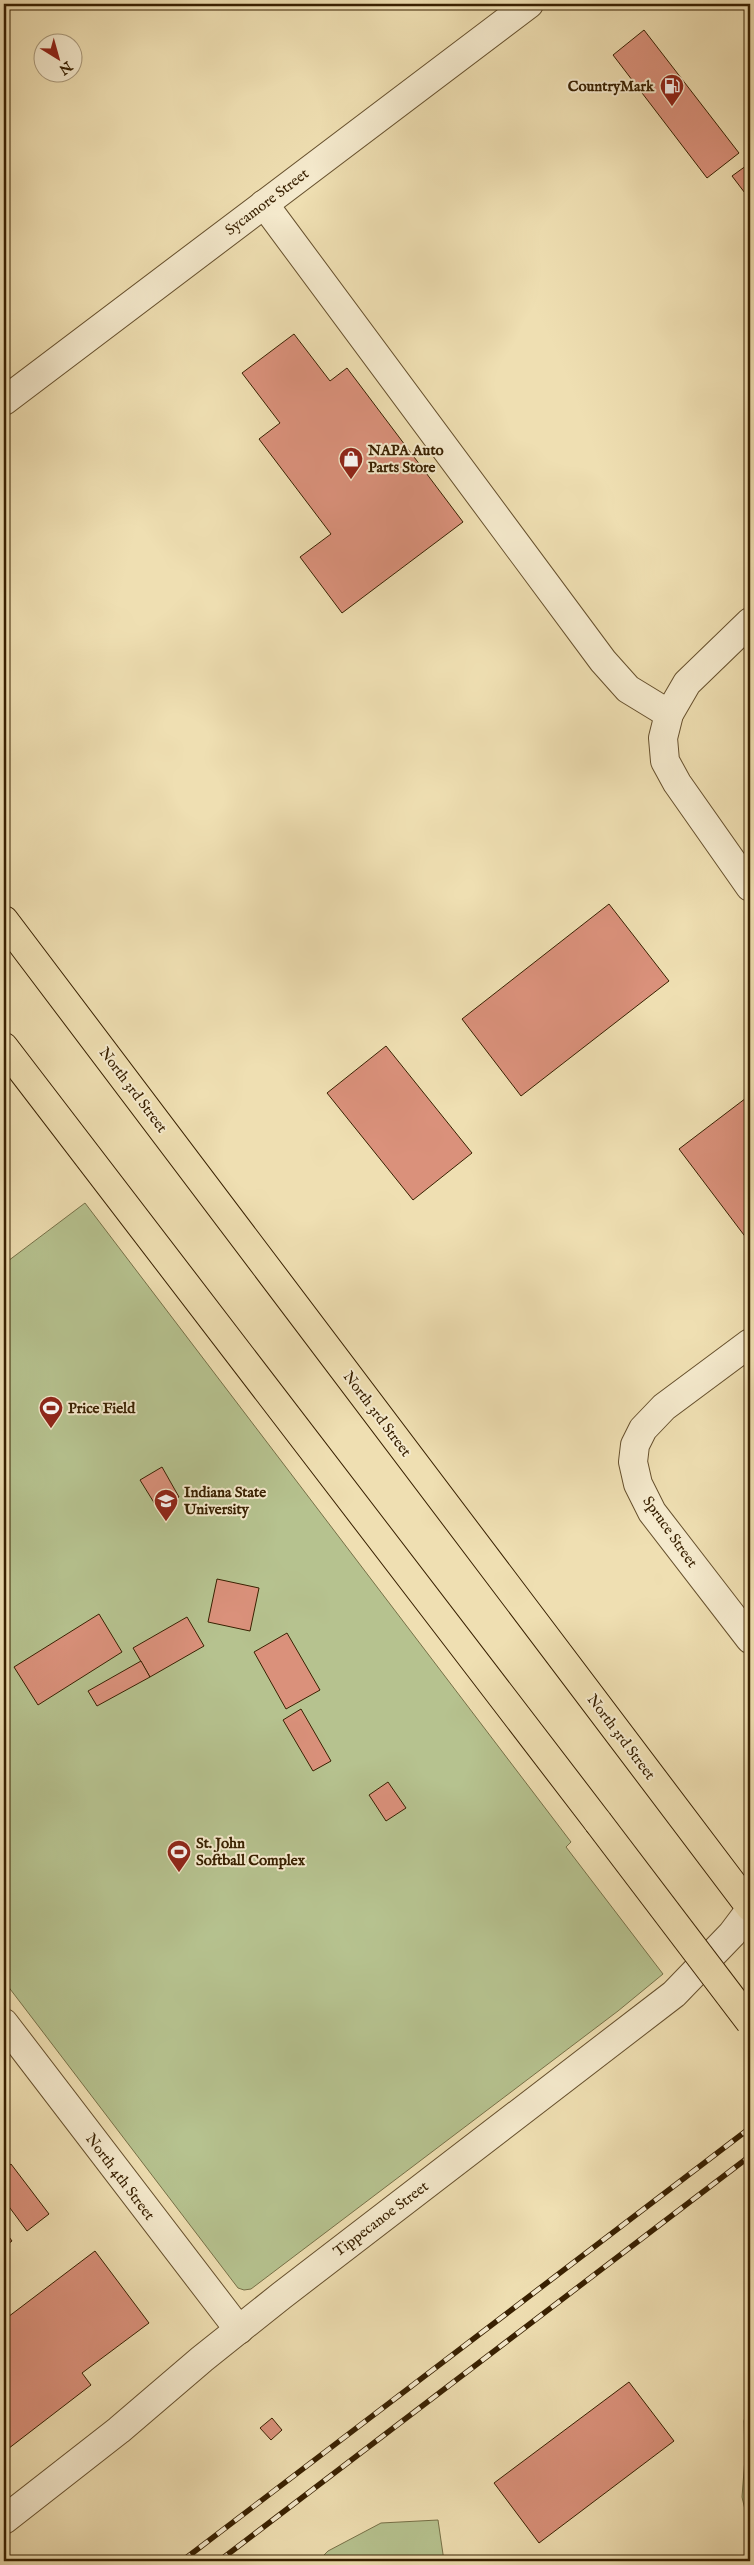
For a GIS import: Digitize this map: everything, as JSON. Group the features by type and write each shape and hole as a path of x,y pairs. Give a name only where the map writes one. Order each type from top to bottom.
{"highway":[{"name":"North 3rd Street","path":"4,920 750,1909"},
{"path":"4,1047 750,2022"}],"street":[{"name":"Sycamore Street","path":"4,401 529,4"},
{"path":"264,204 603,661 628,689 669,714"},
{"path":"750,622 687,684 669,714 663,738 665,761 677,783 750,887"},
{"name":"Spruce Street","path":"750,1343 664,1407 643,1429 635,1445 633,1462 638,1484 652,1512 750,1639"},
{"name":"Tippecanoe Street","path":"4,2520 119,2430 239,2330 674,1994 732,1934 750,1909"},
{"name":"North 4th Street","path":"4,2023 239,2330"}],"green space":[{"name":"Indiana State University","path":"85,1203 571,1842 566,1847 663,1974 618,2011 251,2289 244,2290 238,2288 4,1981 4,1264"},
{"path":"750,2395 750,2531 742,2497 745,2458 744,2421"},
{"path":"438,2520 444,2561 318,2561 328,2551 381,2523"}],"building":[{"path":"644,30 739,153 707,178 613,55"},
{"path":"750,163 750,195 748,197 732,176"},
{"path":"294,334 330,381 347,368 463,522 342,613 300,557 331,534 259,439 280,423 242,373"},
{"path":"609,904 669,981 521,1096 462,1019"},
{"path":"386,1046 472,1153 413,1200 327,1093"},
{"path":"750,1095 750,1243 679,1149"},
{"path":"162,1467 179,1497 158,1509 140,1480"},
{"path":"217,1579 259,1588 250,1631 208,1622"},
{"path":"99,1614 122,1652 38,1705 14,1667"},
{"path":"187,1617 204,1646 150,1677 133,1648"},
{"path":"287,1633 320,1690 286,1709 254,1652"},
{"path":"141,1661 150,1677 97,1706 88,1691"},
{"path":"301,1709 331,1761 313,1771 283,1720"},
{"path":"388,1782 406,1808 386,1821 369,1795"},
{"path":"11,2164 49,2214 27,2231 4,2200 4,2170"},
{"path":"4,2230 12,2241 4,2247"},
{"path":"95,2251 149,2323 82,2373 91,2385 4,2452 4,2320"},
{"path":"629,2382 674,2441 539,2543 494,2483"},
{"path":"272,2418 282,2430 271,2440 260,2428"}],"railway":[{"path":"182,2561 750,2128"},
{"path":"219,2561 750,2156"}],"place":[{"name":"CountryMark","path":"672,107"},
{"name":"NAPA Auto Parts Store","path":"351,480"},
{"name":"Price Field","path":"51,1429"},
{"name":"Indiana State University","path":"166,1522"},
{"name":"St. John Softball Complex","path":"179,1873"}]}
